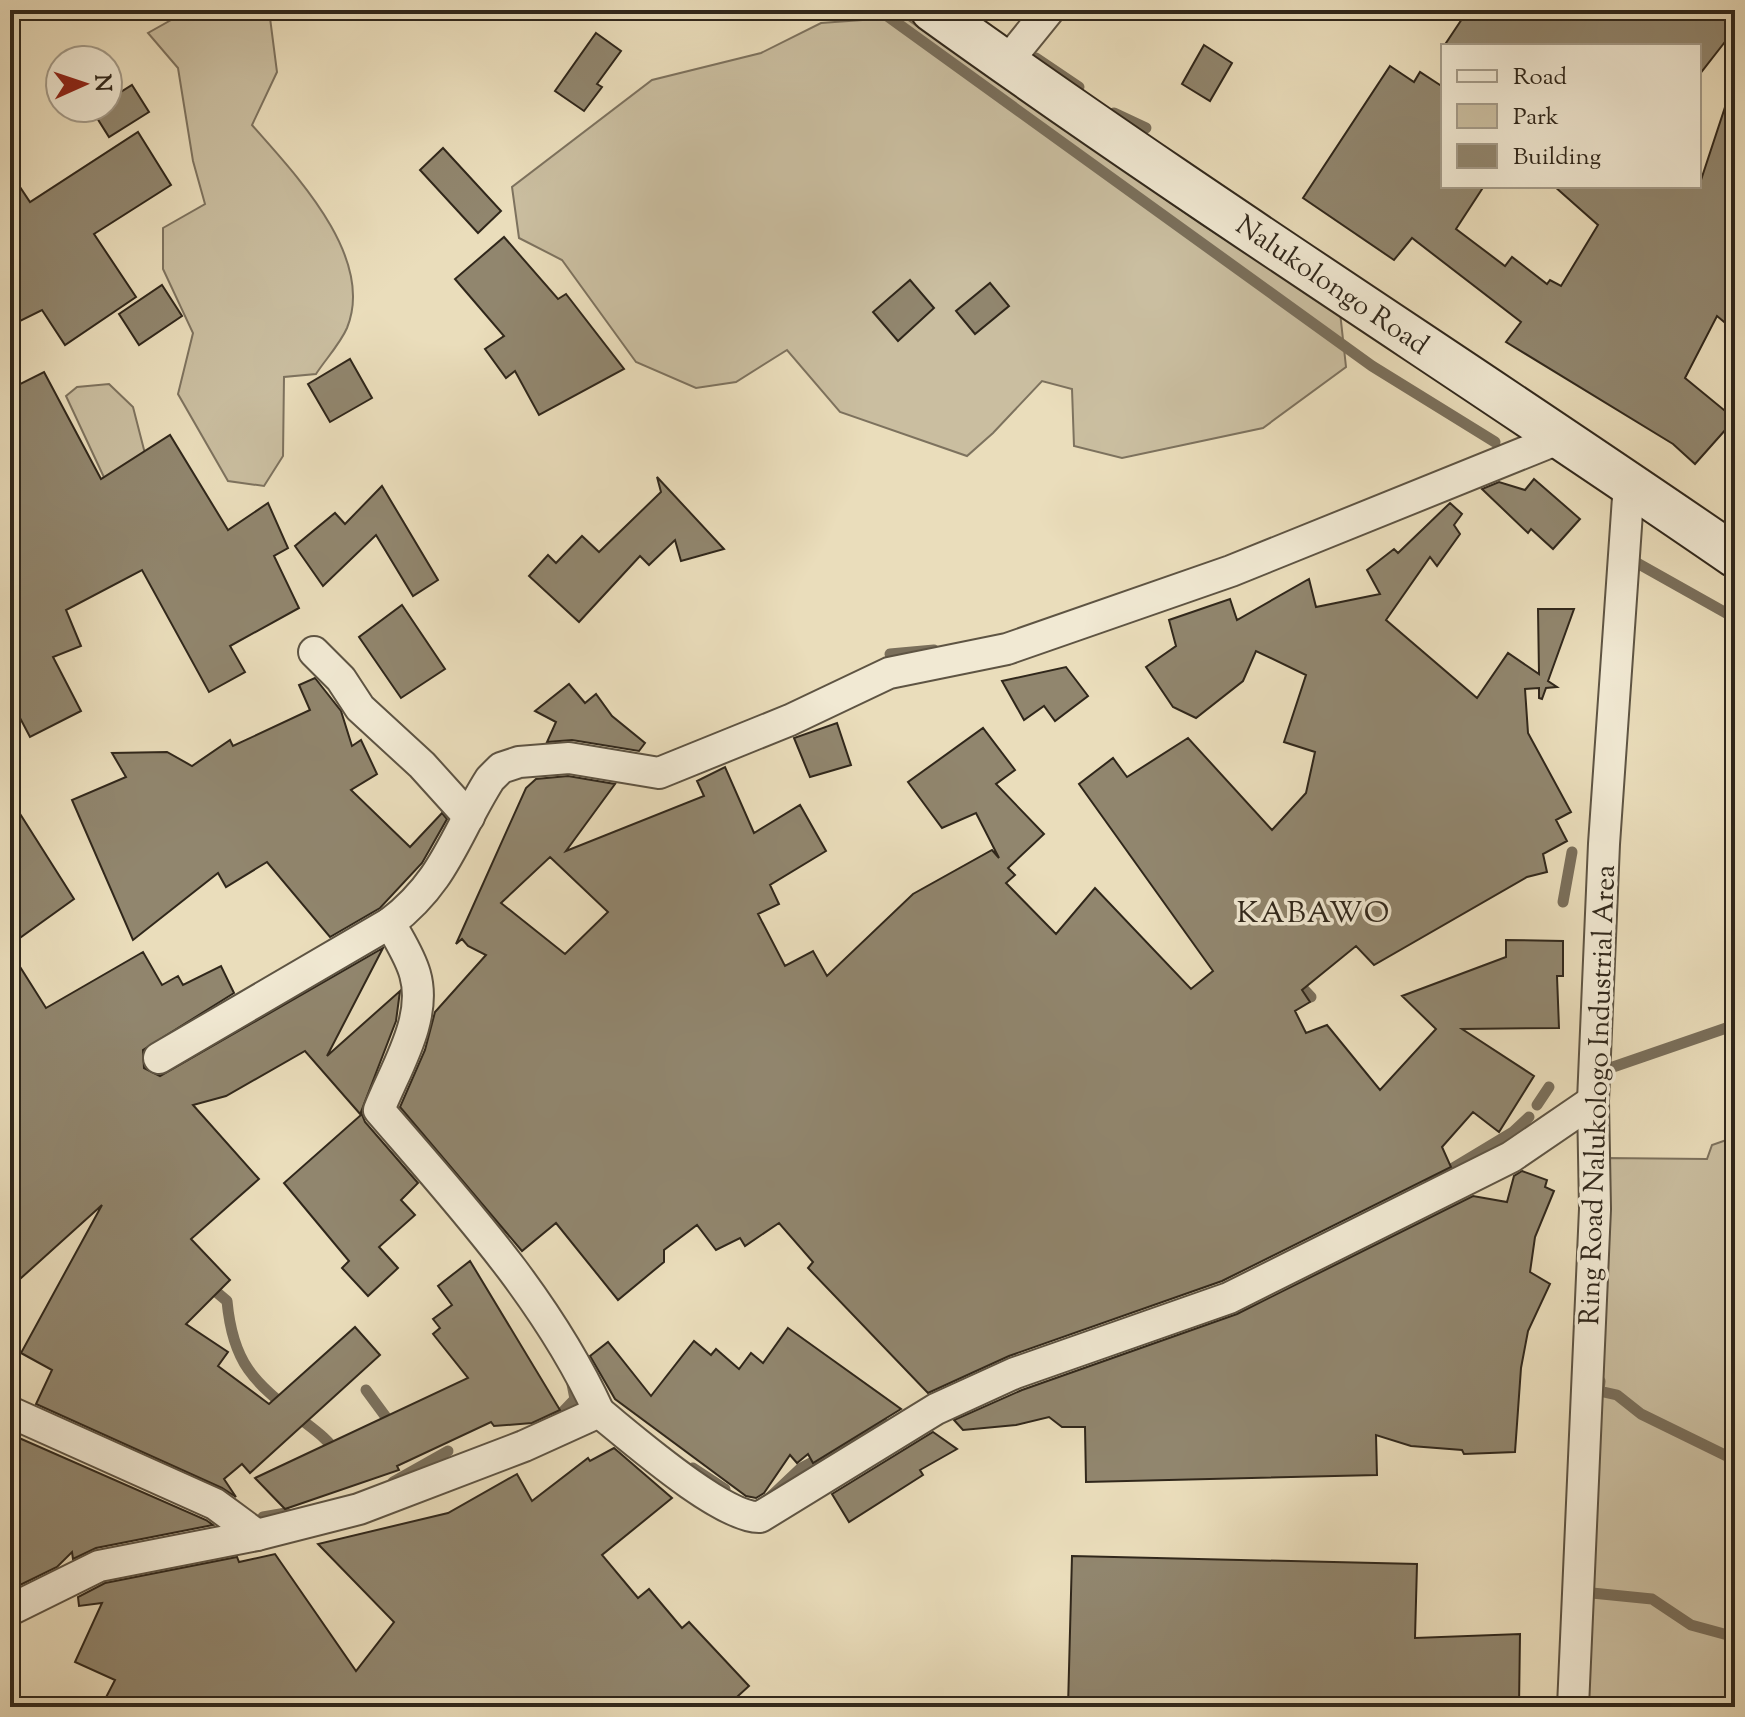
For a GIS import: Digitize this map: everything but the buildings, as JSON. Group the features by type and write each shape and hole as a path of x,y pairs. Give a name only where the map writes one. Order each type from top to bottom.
{"street":[{"name":"Nalukolongo Road","path":"932,10 1055,100 1563,437 1735,556"},
{"path":"1006,63 1049,10"},
{"path":"159,1058 390,923 425,895 490,779 501,768 519,762 569,758 659,773 790,720 889,673 1007,649 1231,571 1563,437"},
{"name":"Ring Road Nalukologo Industrial Area","path":"1573,1707 1595,1209 1593,1101 1604,844 1629,483"},
{"path":"314,652 341,679 360,708 422,765 469,817"},
{"path":"390,923 416,976 418,1004 413,1027 379,1110 512,1267 580,1371 599,1412 666,1467 726,1505 760,1517 936,1409 1015,1373 1229,1298 1511,1157 1593,1101"},
{"path":"10,1412 215,1504 257,1535"},
{"path":"10,1610 99,1566 257,1535 378,1503 599,1412"}],"green space":[{"path":"189,10 269,10 277,72 252,125 289,167 326,218 341,245 350,273 353,301 347,328 340,340 316,374 284,377 283,456 264,486 228,481 178,394 193,333 163,269 163,228 205,204 193,161 178,68 148,33"},
{"path":"904,17 1201,224 1340,312 1346,367 1263,428 1122,458 1074,446 1072,389 1042,381 967,456 840,412 787,350 736,382 696,388 636,362 562,260 519,238 512,187 652,80 761,53 821,23"},
{"path":"109,384 133,407 150,473 116,503 66,396 77,387"},
{"path":"1735,1137 1735,1707 1586,1707 1606,1158 1707,1159 1712,1145"}],"waterway":[{"path":"879,10 1372,366 1495,442"},
{"path":"1036,58 1079,87"},
{"path":"1114,113 1146,128"},
{"path":"1630,559 1735,618"},
{"path":"890,654 934,650"},
{"path":"1563,902 1572,852"},
{"path":"1296,981 1311,997"},
{"path":"1613,1067 1735,1025"},
{"path":"1537,1105 1549,1087"},
{"path":"1430,1182 1513,1132 1529,1117"},
{"path":"214,1290 227,1301 235,1342 249,1371 272,1395 327,1441 338,1455"},
{"path":"1600,1381 1599,1391 1617,1395 1641,1414 1735,1460"},
{"path":"556,1419 575,1399 572,1384"},
{"path":"366,1390 394,1428"},
{"path":"766,1501 801,1468 885,1424"},
{"path":"393,1482 448,1451"},
{"path":"693,1468 725,1489"},
{"path":"263,1517 286,1513"},
{"path":"1592,1593 1652,1599 1691,1625 1735,1637"}],"district":[{"name":"KABAWO","path":"1314,912"}]}
